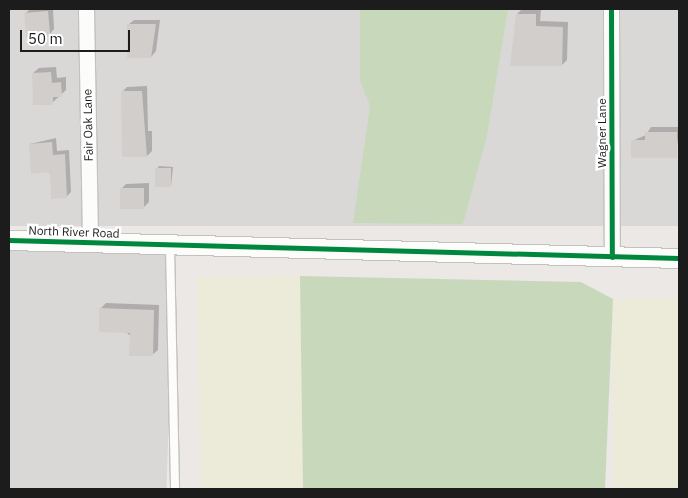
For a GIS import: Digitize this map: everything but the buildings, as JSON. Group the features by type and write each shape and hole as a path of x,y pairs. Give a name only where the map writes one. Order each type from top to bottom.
{"street":[{"name":"Fair Oak Lane","path":"86,9 90,242"},
{"name":"Wagner Lane","path":"611,9 612,257"},
{"name":"North River Road","path":"9,240 90,242 170,247 679,258"}],"lane":[{"path":"170,247 175,489"}],"shaded area":[{"path":"9,9 679,9 679,226 9,226"},
{"path":"9,240 175,246 166,489 9,489"},
{"path":"300,275 304,489 201,489 197,277"},
{"path":"613,299 679,299 679,489 613,489"}],"green space":[{"path":"360,9 508,9 487,136 463,224 353,223 370,106 360,81"},
{"path":"300,276 581,282 613,299 605,489 303,489"}],"cycle path":[{"path":"611,9 612,257"},
{"path":"9,240 679,258"}]}
